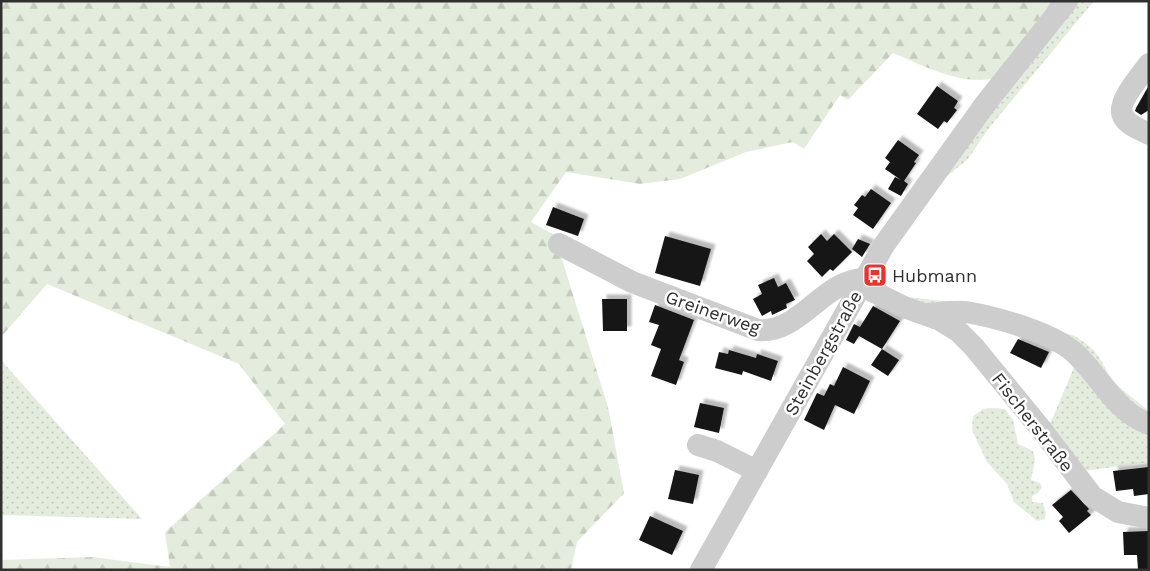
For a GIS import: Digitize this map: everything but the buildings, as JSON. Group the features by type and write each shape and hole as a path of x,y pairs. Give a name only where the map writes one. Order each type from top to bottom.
{"street":[{"name":"Steinbergstraße","path":"701,570 842,322 884,244 969,126 1067,1"},
{"path":"1143,126 1121,114 1122,104 1149,64"},
{"name":"Greinerweg","path":"559,244 632,282 758,330 770,330 785,325 838,286 850,280 862,282"},
{"name":"Fischerstraße","path":"862,282 904,308 949,325 966,338 1041,429 1092,496 1118,512 1149,518"},
{"name":"Fischerstraße","path":"924,314 965,312 1058,340 1077,355 1121,408 1149,424"},
{"path":"698,445 757,471"}],"green space":[{"path":"1,1 1058,1 997,78 983,80 944,74 893,53 848,100 840,95 804,149 793,142 746,152 680,179 640,184 566,172 531,222 562,239 561,256 608,407 624,493 577,542 571,570 1,570 1,560 92,557 170,567 165,532 285,424 239,364 47,284 1,337"},
{"path":"1075,1 1094,1 989,128 968,159 930,190"},
{"path":"874,278 895,292 908,297 959,303 1075,336 1097,354 1113,381 1149,411 1149,421 1080,352 893,299"},
{"path":"1,360 142,519 1,515"},
{"path":"1077,360 1149,428 1149,462 1077,472 1044,427 1051,422"},
{"path":"983,409 1005,409 1013,420 1018,444 1033,451 1035,459 1031,480 1040,483 1042,487 1038,493 1032,496 1032,502 1043,503 1046,513 1045,519 1037,521 1014,502 1007,484 987,462 972,430 973,416"}],"place":[{"name":"Hubmann","path":"875,275"}]}
